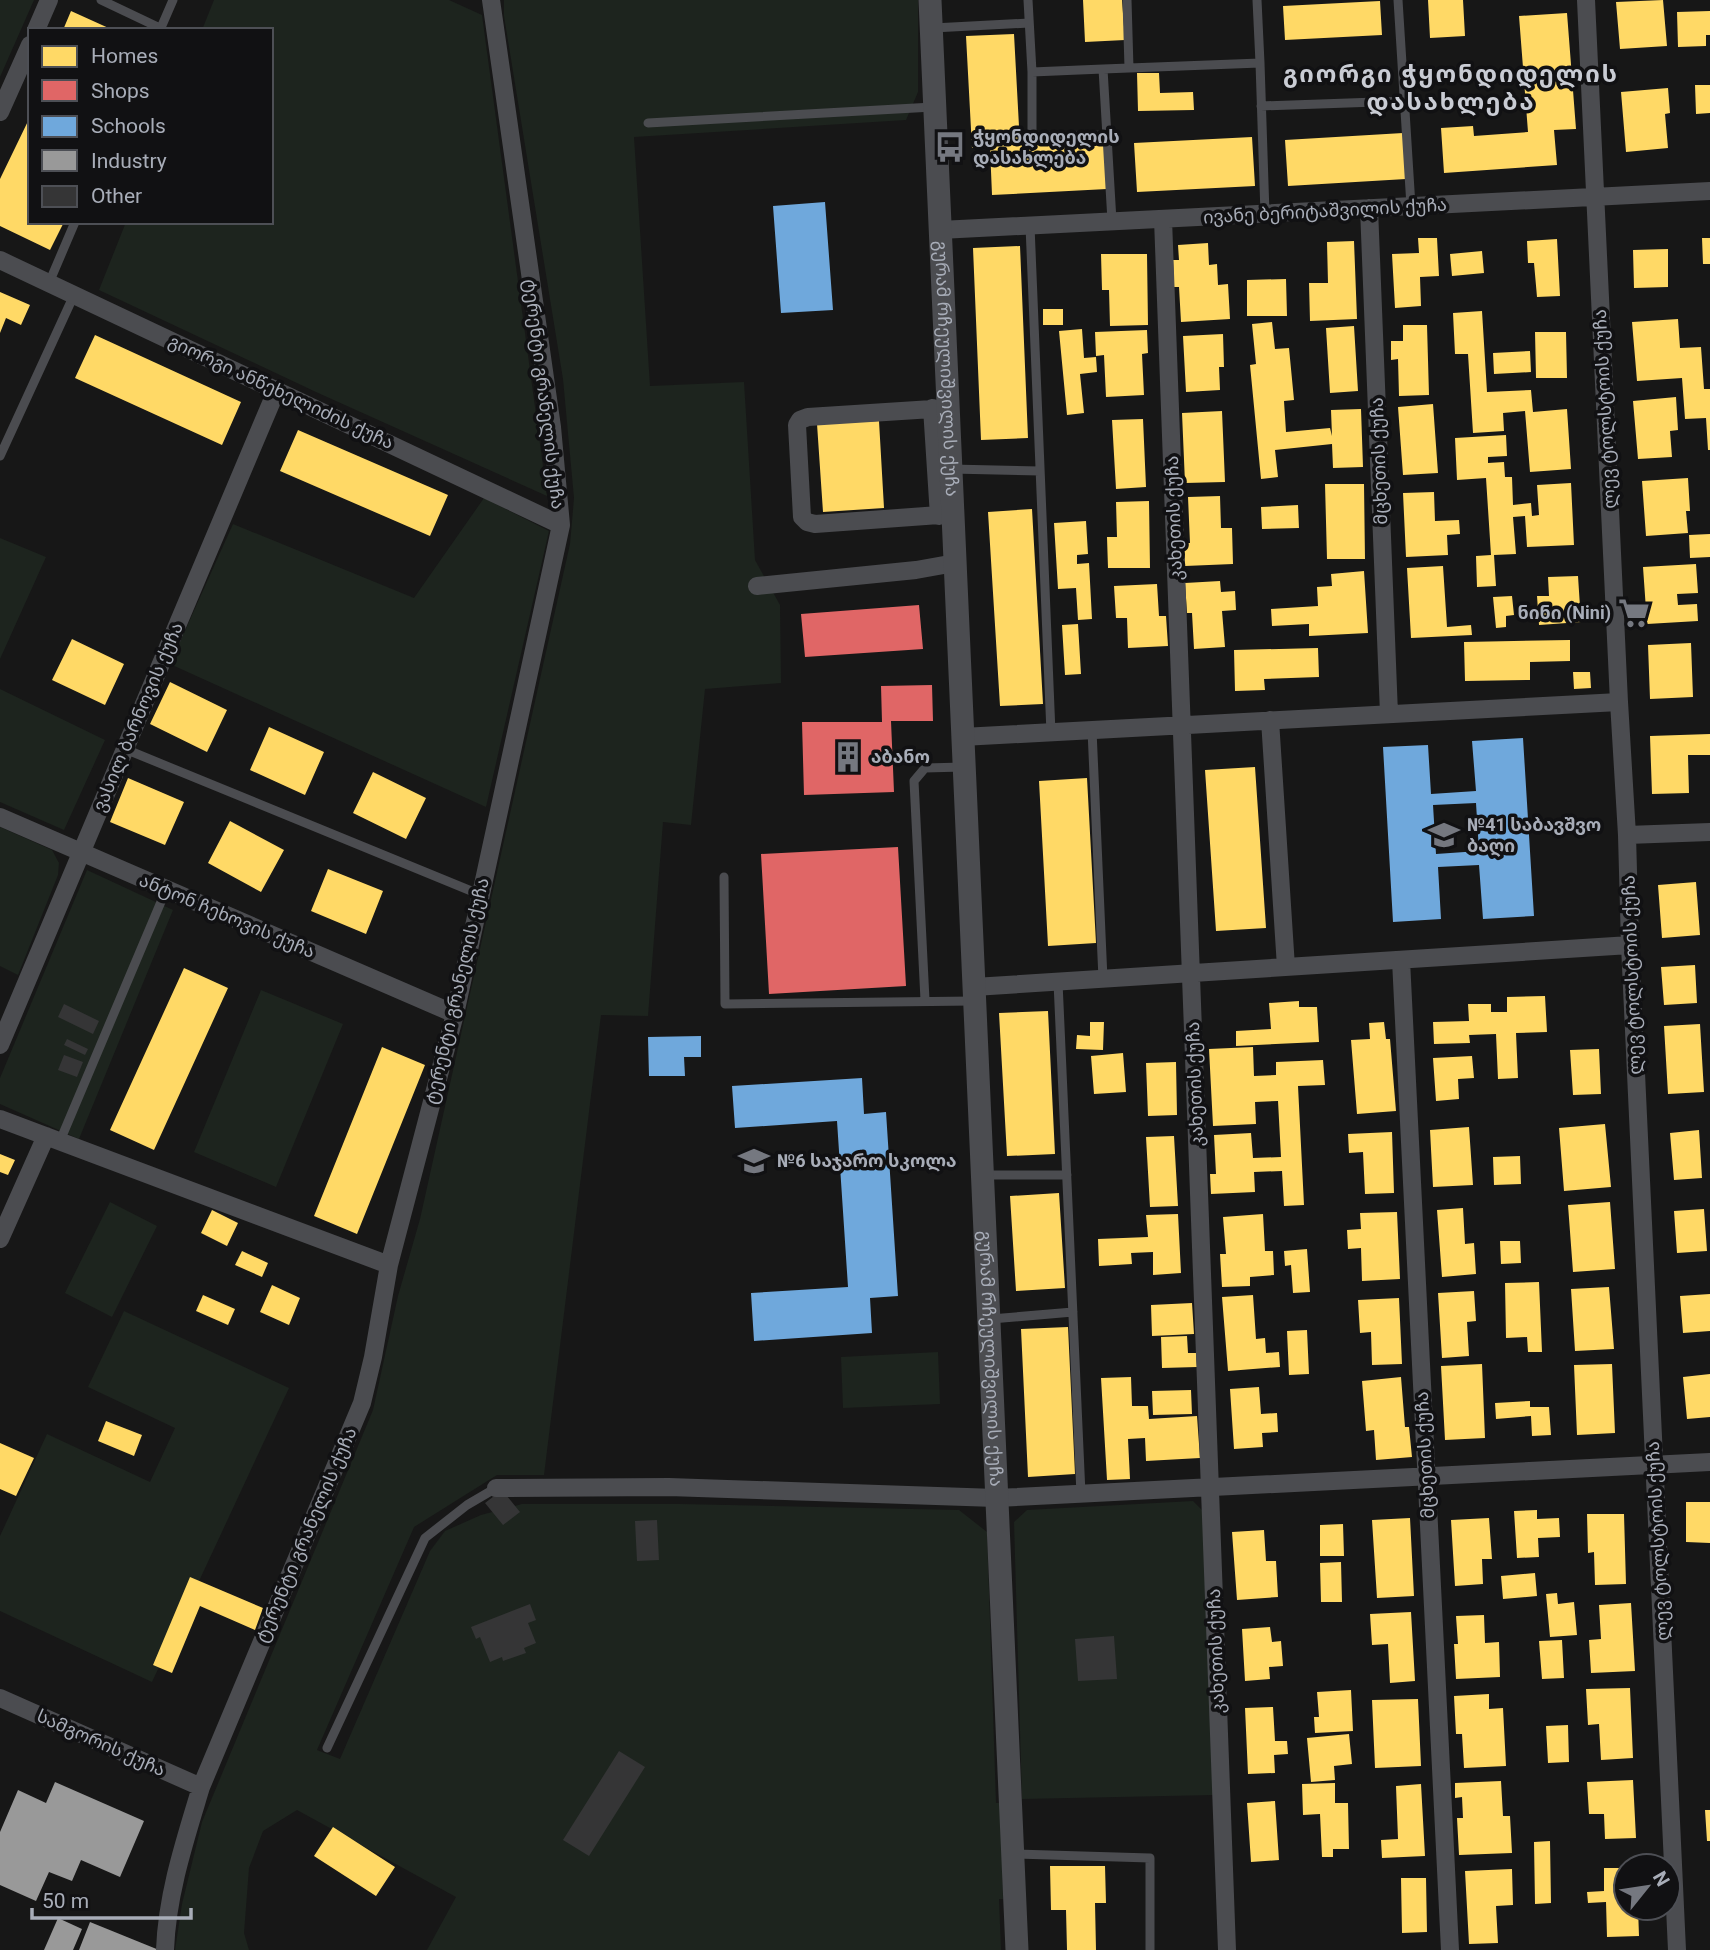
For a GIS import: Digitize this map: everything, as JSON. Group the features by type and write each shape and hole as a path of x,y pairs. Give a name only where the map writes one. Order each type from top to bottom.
{"street":[{"path":"37,28 49,0"},
{"name":"გურამ რჩეულიშვილის ქუჩა","path":"930,0 940,230 940,408 950,469 946,515 955,563 1017,1950"},
{"name":"ლევ ტოლსტოის ქუჩა","path":"1586,0 1677,1950"},
{"name":"ტერენტი გრანელის ქუჩა","path":"165,1950 177,1871 201,1787 362,1403 389,1265 454,1014 561,525 552,427 508,114 486,2"},
{"path":"0,112 28,49"},
{"name":"ივანე ბერიტაშვილის ქუჩა","path":"940,230 1710,191"},
{"name":"მცხეთის ქუჩა","path":"1369,208 1389,714"},
{"name":"კახეთის ქუჩა","path":"1163,219 1227,1950"},
{"name":"გიორგი ანწეხელიძის ქუჩა","path":"0,260 561,525"},
{"name":"ვასილ ბარნოვის ქუჩა","path":"0,1045 276,389"},
{"path":"940,408 946,515 815,524 802,517 797,425 800,420 808,417 940,408"},
{"path":"757,586 916,570 955,563"},
{"path":"962,737 1619,702"},
{"path":"1270,720 1286,967"},
{"name":"ანტონ ჩეხოვის ქუჩა","path":"0,817 454,1014"},
{"path":"1627,835 1710,832"},
{"path":"974,994 1058,982 1630,945"},
{"name":"მცხეთის ქუჩა","path":"1401,960 1450,1950"},
{"path":"0,1119 389,1265"},
{"path":"0,1239 53,1139"},
{"path":"496,1488 668,1487 996,1498 1710,1462"},
{"name":"სამგორის ქუჩა","path":"0,1698 201,1787"}],"lane":[{"path":"101,0 158,28"},
{"path":"160,28 173,0"},
{"path":"1028,0 1032,136 1107,135"},
{"path":"1127,0 1129,68"},
{"path":"1257,0 1265,214"},
{"path":"1398,0 1411,206"},
{"path":"931,28 1029,23"},
{"path":"1032,72 1259,63"},
{"path":"1103,69 1112,221"},
{"path":"1261,106 1405,101"},
{"path":"648,123 934,107"},
{"path":"49,283 74,224"},
{"path":"1030,226 1051,733"},
{"path":"0,456 74,295"},
{"path":"950,469 1040,471"},
{"path":"1092,730 1104,979"},
{"path":"125,749 481,895"},
{"path":"925,1000 914,781 925,768 964,767"},
{"path":"724,877 725,1004 925,1000 974,994"},
{"path":"53,1139 166,890"},
{"path":"1058,982 1081,1494"},
{"path":"982,1175 1067,1175"},
{"path":"989,1320 1073,1312"},
{"path":"327,1748 425,1538 467,1505 496,1488"},
{"path":"1014,1854 1150,1858 1150,1950"}],"shaded area":[{"path":"0,0 34,0 0,77"},
{"path":"214,0 449,0 482,15 547,496 99,290 125,224 273,224 273,28 203,28"},
{"path":"504,0 918,0 918,92 906,120 634,137 650,386 744,382 755,560 780,605 781,683 705,689 691,825 663,822 648,1016 601,1015 544,1475 497,1475 414,1527 317,1750 340,1759 430,1551 445,1531 481,1515 522,1504 680,1504 959,1510 987,1532 996,1803 1001,1803 1001,1950 427,1950 456,1897 297,1810 263,1831 249,1868 244,1933 249,1950 175,1950 182,1904 202,1822 373,1410 398,1296 420,1219 570,544 574,498 563,379 504,16"},
{"path":"484,498 549,531 486,807 170,664 233,524 414,598"},
{"path":"0,538 46,557 0,659"},
{"path":"0,689 105,740 64,830 0,802"},
{"path":"0,827 52,850 59,863 58,875 18,975 0,966"},
{"path":"87,870 173,910 79,1139 0,1104 0,1078"},
{"path":"261,990 343,1024 276,1187 194,1152"},
{"path":"110,1202 157,1226 112,1317 65,1293"},
{"path":"124,1311 289,1388 152,1682 0,1611 0,1536 47,1434 150,1482 175,1428 88,1387"},
{"path":"938,1352 940,1404 843,1408 841,1357"},
{"path":"1193,1501 1204,1512 1214,1795 1022,1799 1014,1522 1027,1510"}],"building: Homes":[{"path":"1083,0 1122,0 1125,40 1085,42"},
{"path":"1428,0 1463,0 1465,36 1430,38"},
{"path":"1663,0 1667,46 1620,49 1616,2"},
{"path":"1380,1 1382,35 1285,40 1283,6"},
{"path":"71,11 109,28 64,28"},
{"path":"1710,11 1710,35 1706,35 1706,46 1678,47 1677,12"},
{"path":"1567,13 1576,129 1554,130 1557,165 1444,173 1441,128 1473,126 1474,136 1528,132 1519,16"},
{"path":"1014,34 1020,145 1104,141 1107,189 992,195 990,147 972,148 966,36"},
{"path":"1137,73 1159,73 1160,93 1193,92 1194,110 1138,111"},
{"path":"1695,85 1710,85 1710,113 1696,114"},
{"path":"1668,88 1670,113 1665,114 1668,148 1626,152 1621,92"},
{"path":"28,121 28,224 63,224 50,250 0,226 0,179"},
{"path":"1403,133 1406,179 1288,186 1285,140"},
{"path":"1252,137 1255,186 1137,192 1134,143"},
{"path":"1418,238 1437,238 1439,276 1420,277 1421,306 1395,308 1392,254 1419,253"},
{"path":"1702,238 1710,238 1710,264 1703,264"},
{"path":"1557,239 1560,296 1537,297 1534,263 1528,263 1527,241"},
{"path":"1354,241 1357,319 1310,321 1309,283 1328,283 1327,242"},
{"path":"1208,243 1209,265 1217,264 1218,285 1228,284 1230,319 1181,322 1179,287 1174,287 1173,260 1179,260 1178,245"},
{"path":"1020,246 1028,438 981,440 973,248"},
{"path":"1668,249 1668,287 1634,288 1633,250"},
{"path":"1482,251 1484,273 1452,276 1450,254"},
{"path":"1101,254 1147,254 1148,325 1110,326 1109,290 1102,290"},
{"path":"1286,279 1287,316 1247,316 1247,280"},
{"path":"0,292 30,305 21,325 6,318 0,333"},
{"path":"1043,309 1063,309 1063,325 1043,325"},
{"path":"1482,311 1487,392 1531,390 1533,412 1567,409 1571,469 1530,472 1525,411 1503,413 1504,431 1473,433 1468,354 1455,354 1453,313"},
{"path":"1678,319 1680,348 1701,347 1704,389 1710,389 1710,450 1706,418 1685,419 1682,378 1637,381 1632,322"},
{"path":"1272,322 1275,349 1289,348 1294,400 1284,401 1286,432 1330,428 1332,436 1331,410 1361,409 1363,467 1333,468 1332,444 1275,450 1278,477 1261,479 1250,365 1256,364 1252,324"},
{"path":"1403,325 1427,325 1429,395 1399,396 1398,359 1391,360 1391,341 1403,341"},
{"path":"1354,326 1358,391 1330,393 1326,328"},
{"path":"1082,329 1084,358 1096,357 1097,372 1080,374 1084,413 1067,415 1059,331"},
{"path":"1147,330 1148,353 1142,354 1144,395 1106,397 1104,355 1096,356 1095,332"},
{"path":"1535,332 1566,332 1567,378 1536,378"},
{"path":"1223,334 1224,367 1219,367 1220,390 1186,392 1183,336"},
{"path":"95,335 241,402 222,445 75,378"},
{"path":"1530,351 1531,372 1494,374 1493,353"},
{"path":"1676,397 1678,430 1670,431 1672,457 1638,459 1633,401"},
{"path":"1433,404 1438,473 1403,475 1398,407"},
{"path":"1222,411 1225,482 1185,483 1182,413"},
{"path":"1143,419 1146,487 1116,489 1112,420"},
{"path":"879,421 884,508 823,512 817,424"},
{"path":"298,430 448,495 430,536 280,471"},
{"path":"1506,435 1507,456 1488,457 1488,463 1504,462 1505,477 1512,477 1513,505 1531,503 1532,516 1539,515 1537,485 1571,483 1574,545 1527,547 1525,516 1513,517 1516,554 1494,555 1496,586 1477,587 1476,556 1491,555 1486,478 1457,480 1455,438"},
{"path":"1688,478 1688,533 1646,536 1642,481"},
{"path":"1325,484 1364,484 1365,559 1327,559"},
{"path":"1434,492 1435,521 1459,520 1460,534 1447,535 1448,555 1406,557 1403,493"},
{"path":"1220,496 1221,528 1232,528 1233,564 1185,566 1184,543 1190,543 1188,497"},
{"path":"1149,501 1150,568 1108,568 1107,537 1117,537 1116,502"},
{"path":"1298,505 1299,528 1262,529 1261,507"},
{"path":"1032,509 1043,704 1000,706 988,512"},
{"path":"1086,521 1088,554 1077,555 1077,564 1089,563 1092,619 1078,620 1076,588 1058,589 1054,523"},
{"path":"1710,534 1710,557 1690,558 1689,535"},
{"path":"1696,564 1698,593 1677,594 1678,605 1697,604 1698,621 1647,624 1643,567"},
{"path":"1443,566 1447,627 1471,625 1472,635 1411,638 1407,568"},
{"path":"1364,571 1368,633 1309,636 1309,624 1272,626 1271,609 1318,606 1317,587 1332,586 1331,574"},
{"path":"1578,576 1581,622 1539,625 1537,596 1549,596 1548,577"},
{"path":"1220,581 1221,592 1235,591 1236,610 1222,611 1225,647 1194,649 1192,613 1187,613 1185,583"},
{"path":"1157,584 1159,616 1166,616 1168,646 1128,648 1127,618 1116,618 1114,586"},
{"path":"1512,596 1514,615 1506,616 1506,627 1496,628 1493,597"},
{"path":"1078,624 1081,674 1065,675 1062,625"},
{"path":"72,639 124,664 105,705 52,680"},
{"path":"1570,640 1570,661 1530,662 1530,680 1465,681 1464,642"},
{"path":"1691,643 1693,697 1650,699 1648,645"},
{"path":"1318,648 1319,677 1264,679 1265,690 1235,691 1234,650"},
{"path":"1573,672 1590,672 1591,688 1574,689"},
{"path":"170,682 227,710 207,752 150,724"},
{"path":"269,727 324,752 305,795 250,770"},
{"path":"1710,734 1710,755 1688,755 1689,793 1652,794 1650,736"},
{"path":"1255,767 1266,928 1216,931 1205,770"},
{"path":"373,772 426,798 406,839 353,813"},
{"path":"128,778 184,802 165,845 110,822"},
{"path":"1087,778 1096,943 1048,946 1039,781"},
{"path":"230,821 284,850 261,892 208,863"},
{"path":"328,869 383,891 366,934 311,911"},
{"path":"1696,882 1700,935 1662,938 1658,885"},
{"path":"1695,965 1697,1003 1664,1005 1661,967"},
{"path":"184,968 228,988 154,1150 110,1130"},
{"path":"1545,996 1547,1032 1516,1033 1518,1078 1498,1079 1496,1034 1469,1035 1470,1043 1434,1044 1433,1022 1469,1021 1468,1004 1491,1004 1491,1012 1507,1012 1507,997"},
{"path":"1299,1001 1299,1007 1317,1007 1319,1042 1236,1046 1236,1031 1271,1029 1269,1003"},
{"path":"1048,1011 1055,1154 1007,1156 999,1013"},
{"path":"1090,1022 1104,1022 1103,1050 1076,1049 1077,1035 1090,1036"},
{"path":"1384,1022 1386,1039 1390,1039 1396,1111 1357,1114 1351,1040 1370,1039 1369,1023"},
{"path":"1700,1024 1704,1092 1668,1094 1664,1026"},
{"path":"382,1047 425,1065 357,1234 314,1216"},
{"path":"1253,1047 1254,1076 1276,1075 1276,1062 1323,1060 1325,1085 1298,1086 1304,1205 1284,1206 1282,1171 1254,1172 1255,1192 1211,1194 1210,1174 1216,1174 1214,1135 1251,1133 1253,1158 1281,1157 1278,1101 1255,1102 1256,1124 1213,1126 1209,1049"},
{"path":"1599,1049 1601,1094 1573,1095 1570,1050"},
{"path":"1123,1053 1126,1092 1094,1094 1091,1056"},
{"path":"1472,1056 1474,1078 1458,1079 1459,1099 1436,1101 1433,1058"},
{"path":"1176,1062 1177,1115 1148,1116 1146,1063"},
{"path":"1605,1124 1611,1187 1564,1191 1559,1128"},
{"path":"1469,1127 1473,1185 1433,1187 1430,1130"},
{"path":"1699,1130 1702,1178 1674,1180 1670,1133"},
{"path":"1392,1132 1394,1193 1365,1194 1363,1152 1349,1153 1348,1134"},
{"path":"1174,1136 1178,1206 1150,1207 1146,1137"},
{"path":"0,1154 15,1160 8,1175 0,1172"},
{"path":"1520,1156 1521,1184 1494,1185 1493,1157"},
{"path":"1059,1193 1065,1288 1016,1291 1010,1196"},
{"path":"1610,1202 1615,1269 1573,1272 1568,1205"},
{"path":"1463,1208 1465,1244 1474,1243 1476,1274 1442,1277 1437,1210"},
{"path":"1704,1209 1707,1251 1677,1253 1674,1211"},
{"path":"212,1210 238,1223 227,1246 201,1233"},
{"path":"1397,1212 1400,1279 1362,1281 1361,1248 1348,1249 1347,1230 1361,1229 1360,1213"},
{"path":"1178,1214 1181,1273 1153,1275 1153,1252 1131,1253 1132,1264 1099,1266 1098,1239 1148,1237 1146,1215"},
{"path":"1263,1214 1265,1251 1273,1251 1274,1275 1250,1277 1250,1286 1222,1287 1220,1254 1226,1254 1223,1217"},
{"path":"1500,1241 1520,1241 1521,1263 1501,1264"},
{"path":"1307,1249 1310,1292 1293,1293 1291,1265 1285,1266 1284,1251"},
{"path":"242,1251 268,1263 262,1277 235,1265"},
{"path":"1539,1282 1542,1352 1528,1352 1527,1337 1506,1338 1505,1283"},
{"path":"272,1285 300,1298 289,1325 260,1312"},
{"path":"1609,1287 1614,1349 1575,1351 1571,1289"},
{"path":"1474,1291 1476,1321 1467,1322 1469,1356 1442,1358 1438,1293"},
{"path":"1710,1294 1710,1331 1683,1333 1680,1296"},
{"path":"203,1295 235,1309 228,1325 196,1311"},
{"path":"1253,1295 1256,1339 1265,1338 1266,1353 1279,1352 1280,1367 1228,1371 1222,1297"},
{"path":"1399,1298 1402,1364 1372,1365 1371,1332 1360,1333 1358,1300"},
{"path":"1192,1303 1194,1334 1152,1336 1151,1305"},
{"path":"1068,1327 1075,1474 1028,1477 1021,1329"},
{"path":"1307,1330 1309,1374 1289,1375 1287,1331"},
{"path":"1187,1336 1188,1353 1196,1353 1197,1367 1162,1368 1161,1337"},
{"path":"1482,1364 1485,1438 1445,1440 1441,1366"},
{"path":"1612,1364 1615,1433 1577,1435 1574,1365"},
{"path":"1710,1374 1710,1417 1687,1419 1683,1377"},
{"path":"1131,1377 1132,1406 1148,1406 1149,1419 1197,1416 1200,1458 1146,1461 1145,1438 1128,1439 1130,1479 1107,1480 1101,1378"},
{"path":"1401,1377 1405,1427 1409,1427 1412,1457 1376,1460 1374,1430 1366,1431 1362,1381"},
{"path":"1259,1387 1261,1414 1277,1413 1278,1432 1262,1433 1263,1447 1234,1449 1230,1389"},
{"path":"1191,1390 1192,1414 1153,1415 1152,1391"},
{"path":"1530,1401 1530,1407 1549,1407 1551,1435 1532,1436 1531,1416 1496,1419 1495,1403"},
{"path":"106,1421 142,1435 134,1456 98,1441"},
{"path":"0,1443 34,1458 16,1496 0,1489"},
{"path":"1686,1502 1710,1502 1710,1543 1686,1542"},
{"path":"1537,1510 1537,1519 1559,1518 1560,1537 1538,1538 1539,1557 1517,1558 1514,1511"},
{"path":"1587,1514 1624,1514 1626,1584 1595,1585 1594,1552 1588,1553"},
{"path":"1410,1518 1414,1596 1377,1598 1372,1520"},
{"path":"1489,1518 1492,1559 1482,1559 1483,1584 1455,1586 1451,1520"},
{"path":"1343,1524 1344,1556 1320,1556 1320,1525"},
{"path":"1264,1530 1266,1561 1276,1561 1278,1597 1237,1600 1232,1532"},
{"path":"1341,1562 1342,1602 1321,1602 1320,1563"},
{"path":"1535,1573 1537,1596 1503,1599 1501,1576"},
{"path":"190,1577 263,1608 255,1630 200,1606 172,1673 153,1665"},
{"path":"1557,1593 1558,1604 1574,1602 1577,1635 1550,1637 1546,1594"},
{"path":"1631,1603 1635,1671 1591,1673 1589,1640 1601,1639 1599,1605"},
{"path":"1411,1612 1415,1681 1390,1683 1388,1644 1372,1645 1370,1614"},
{"path":"1484,1615 1485,1643 1499,1642 1500,1677 1456,1679 1456,1616"},
{"path":"1270,1627 1272,1642 1281,1641 1283,1666 1269,1667 1270,1679 1245,1681 1242,1629"},
{"path":"1562,1640 1564,1678 1542,1679 1539,1641"},
{"path":"1630,1688 1633,1758 1601,1760 1599,1724 1588,1725 1586,1689"},
{"path":"1351,1690 1353,1731 1315,1733 1314,1717 1319,1717 1317,1692"},
{"path":"1489,1694 1489,1709 1503,1708 1506,1766 1464,1768 1462,1734 1456,1734 1454,1696"},
{"path":"1418,1699 1421,1766 1375,1768 1372,1700"},
{"path":"1273,1707 1275,1741 1287,1741 1288,1754 1274,1755 1275,1773 1248,1774 1245,1708"},
{"path":"1568,1725 1569,1762 1548,1763 1546,1726"},
{"path":"1349,1734 1352,1764 1334,1766 1335,1780 1311,1782 1307,1738"},
{"path":"1633,1780 1636,1838 1605,1839 1604,1814 1589,1814 1587,1782"},
{"path":"1501,1781 1503,1816 1510,1816 1512,1853 1459,1855 1457,1818 1463,1818 1462,1797 1455,1798 1455,1783"},
{"path":"1335,1783 1335,1803 1348,1803 1349,1849 1333,1849 1333,1857 1322,1857 1320,1814 1303,1815 1302,1784"},
{"path":"1421,1784 1425,1856 1382,1858 1381,1840 1398,1839 1396,1786"},
{"path":"1275,1801 1279,1860 1251,1862 1247,1803"},
{"path":"1705,1810 1710,1810 1710,1841 1707,1841"},
{"path":"333,1827 395,1867 376,1896 314,1856"},
{"path":"1550,1841 1551,1903 1535,1904 1534,1842"},
{"path":"1050,1866 1105,1866 1106,1903 1095,1903 1096,1950 1067,1950 1066,1910 1051,1910"},
{"path":"1604,1868 1612,1868 1612,1922 1638,1922 1639,1936 1607,1937 1606,1902 1588,1903 1587,1892 1604,1891"},
{"path":"1512,1869 1513,1905 1496,1906 1498,1943 1469,1944 1465,1871"},
{"path":"1401,1878 1426,1878 1427,1932 1402,1933"}],"building: Shops":[{"path":"919,605 923,649 805,657 801,614"},
{"name":"აბანო","path":"932,685 933,721 891,721 894,792 804,795 802,722 882,722 881,686"},
{"path":"898,847 906,986 769,994 761,854"}],"building: Schools":[{"path":"825,202 833,310 781,313 773,206"},
{"path":"1523,738 1534,916 1483,919 1479,865 1438,867 1441,919 1393,922 1383,747 1428,745 1431,794 1476,791 1472,741","holes":["1476,803 1479,851 1436,854 1433,805"]},
{"path":"701,1036 701,1057 684,1057 685,1076 649,1076 648,1037"},
{"path":"862,1078 864,1114 886,1112 898,1296 870,1298 872,1333 754,1341 751,1293 848,1287 837,1121 735,1128 732,1086"}],"building: Industry":[{"path":"55,1782 144,1821 120,1877 81,1860 72,1881 49,1872 36,1901 0,1885 0,1832 18,1790 46,1803"},
{"path":"58,1918 82,1929 73,1950 44,1950"},
{"path":"90,1922 159,1950 79,1950"}],"building: Other":[{"path":"64,1004 99,1021 93,1034 58,1017"},
{"path":"67,1039 88,1049 85,1055 64,1045"},
{"path":"64,1055 83,1062 77,1077 58,1070"},
{"path":"502,1490 520,1512 503,1525 485,1503"},
{"path":"657,1520 659,1560 637,1561 635,1521"},
{"path":"530,1604 536,1620 528,1623 536,1643 524,1648 526,1653 503,1661 502,1657 490,1662 480,1637 476,1639 471,1627"},
{"path":"1114,1636 1117,1679 1078,1681 1075,1639"},
{"path":"619,1751 645,1767 589,1856 563,1840"}],"place":[{"name":"ჭყონდიდელის დასახლება","path":"950,147"},
{"name":"ნინი (Nini)","path":"1634,613"},
{"name":"აბანო","path":"848,757"},
{"name":"№41 საბავშვო ბაღი","path":"1444,835"},
{"name":"№6 საჯარო სკოლა","path":"754,1161"}],"district":[{"name":"გიორგი ჭყონდიდელის დასახლება","path":"1451,88"}]}
